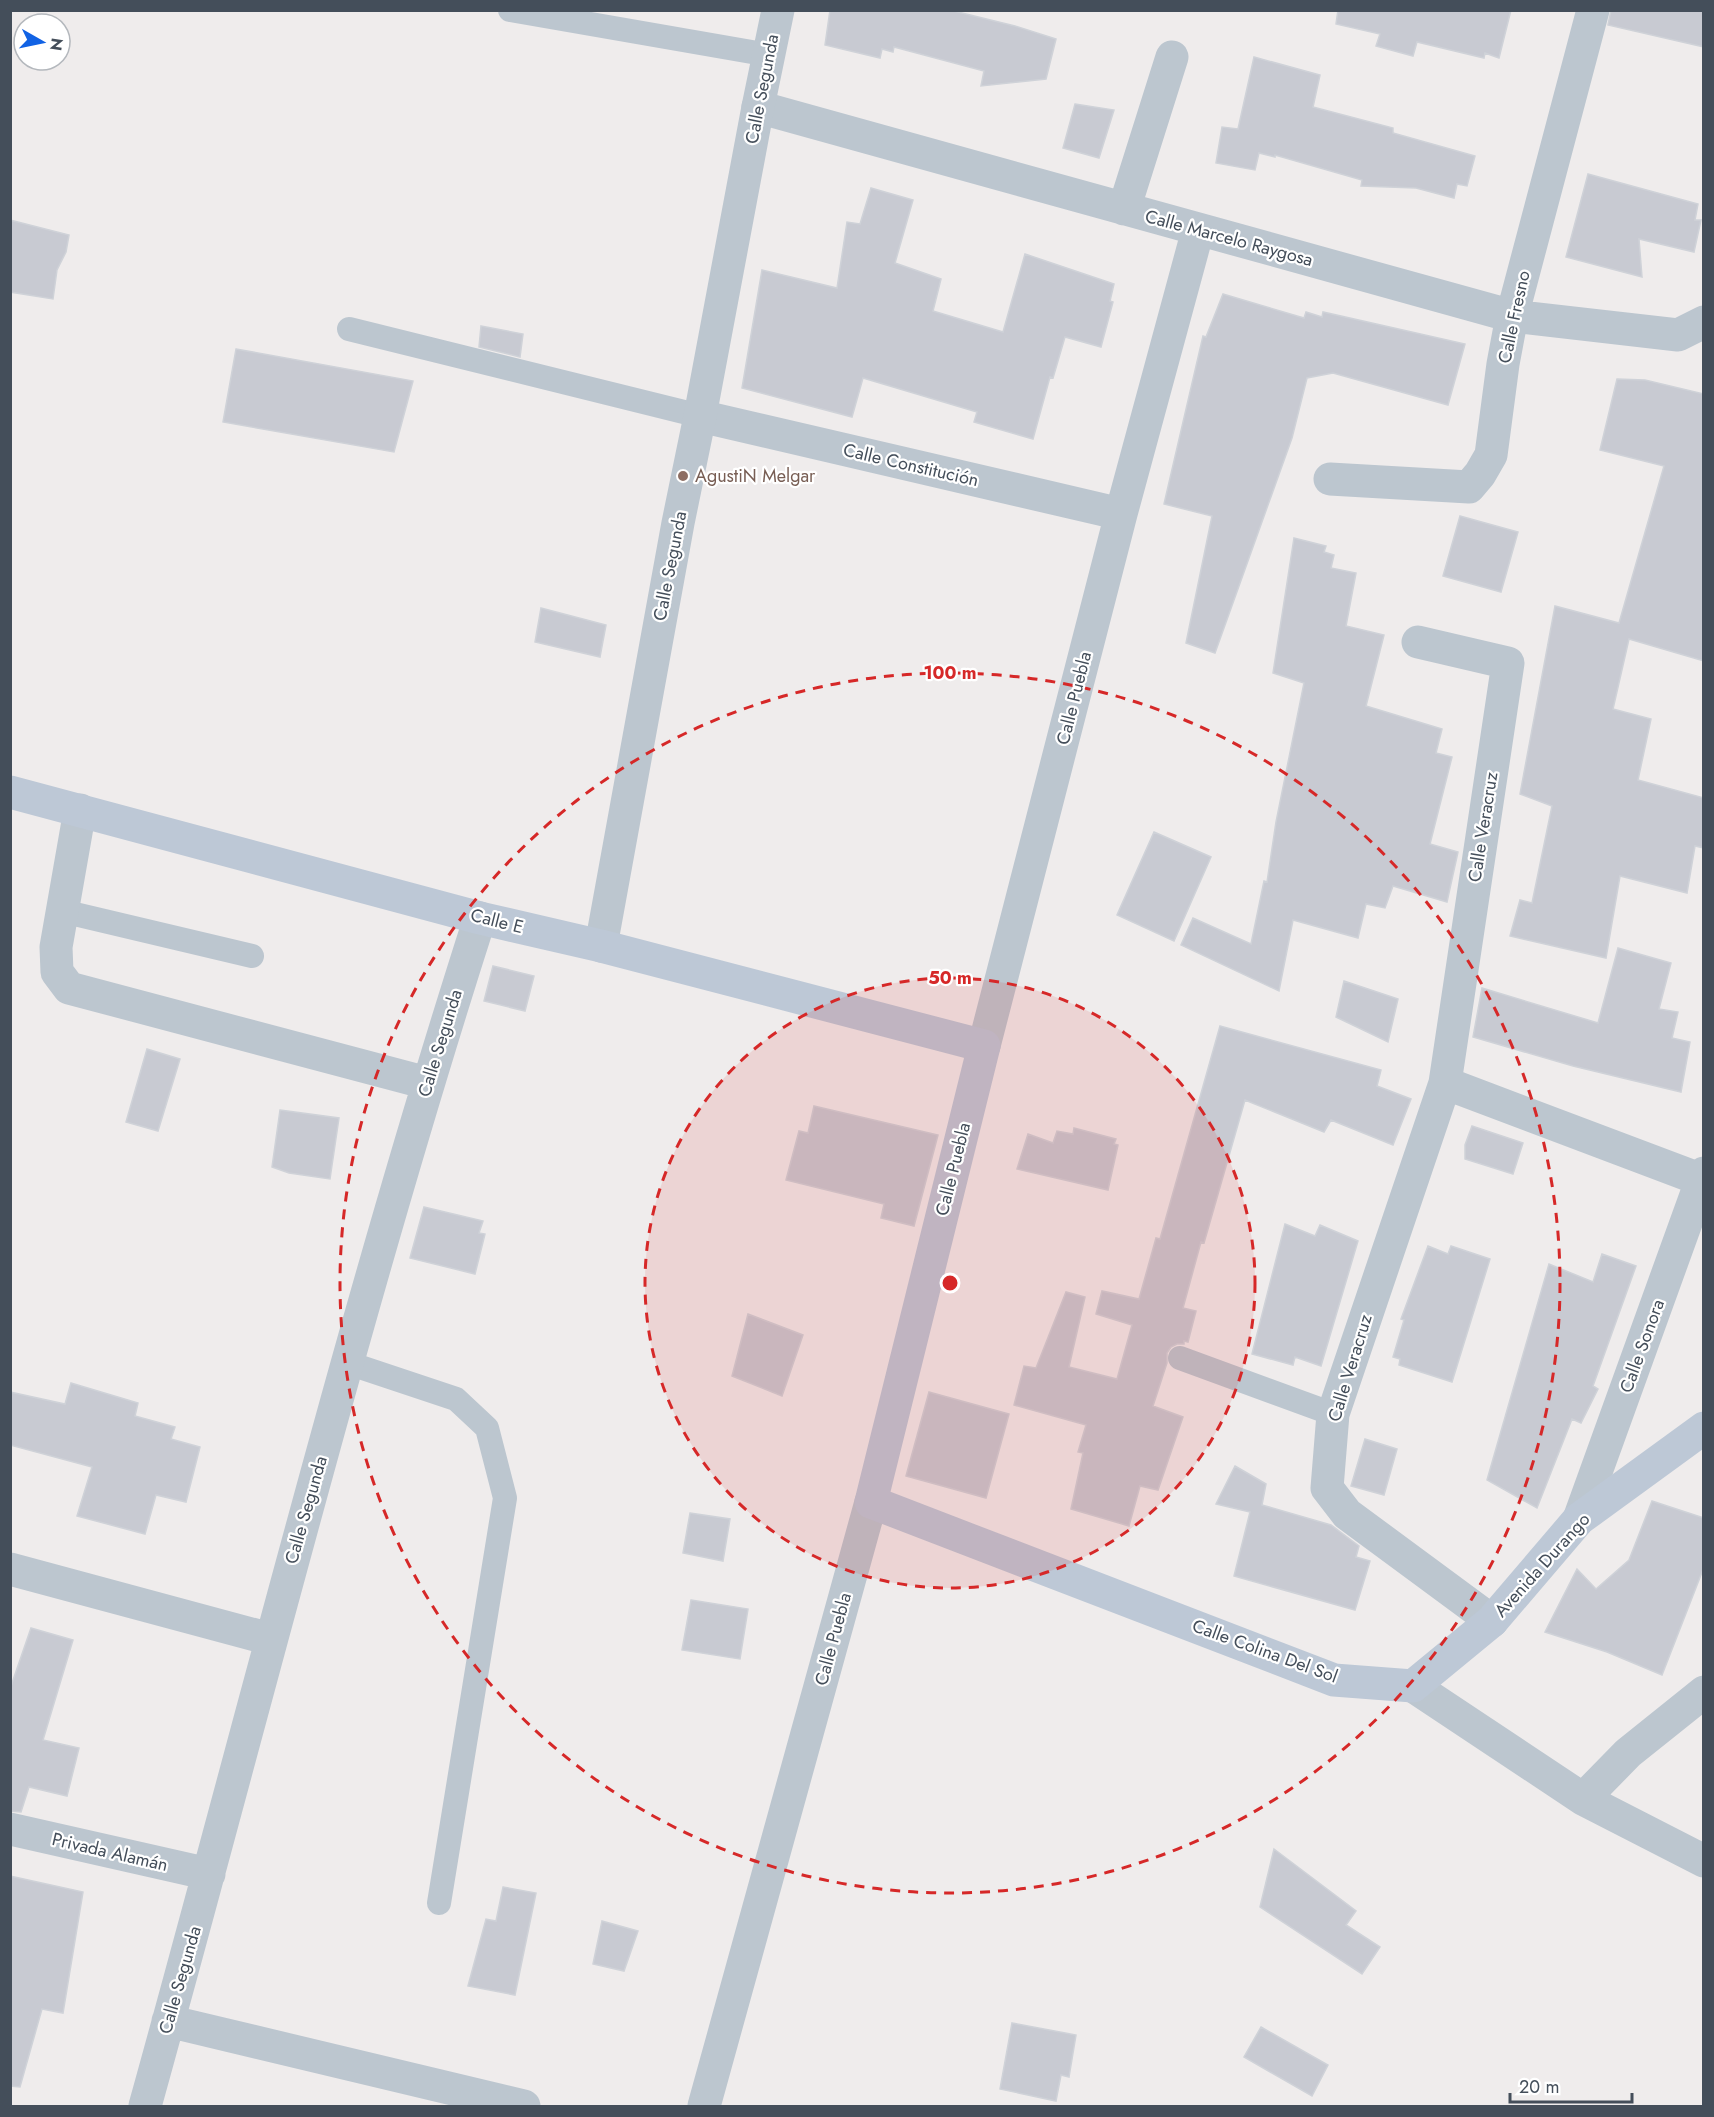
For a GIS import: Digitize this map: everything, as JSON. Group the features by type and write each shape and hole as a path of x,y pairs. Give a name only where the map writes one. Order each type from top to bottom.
{"main road":[{"name":"Calle E","path":"10,792 480,918 601,946 984,1046"},
{"name":"Calle Puebla","path":"871,1503 984,1046"},
{"name":"Avenida Durango","path":"1413,1686 1492,1621 1579,1519 1704,1428"},
{"name":"Calle Colina Del Sol","path":"871,1503 1334,1680 1413,1686"}],"street":[{"name":"Calle Segunda","path":"601,946 676,535 777,10"},
{"name":"Calle Fresno","path":"1330,479 1469,487 1480,474 1491,454 1512,316 1593,10"},
{"path":"1124,209 1172,57"},
{"name":"Calle Marcelo Raygosa","path":"758,107 1512,316 1678,335 1704,322"},
{"name":"Calle Puebla","path":"984,1046 1121,514 1198,230"},
{"name":"Calle Constitución","path":"700,416 1121,514"},
{"name":"Calle Veracruz","path":"1418,642 1508,663 1445,1083 1333,1414 1327,1488 1347,1514 1492,1621"},
{"path":"80,810 56,947 57,972 69,988 427,1083"},
{"name":"Calle Segunda","path":"144,2106 209,1874 270,1639 427,1083 480,918"},
{"path":"1445,1083 1703,1177"},
{"name":"Calle Sonora","path":"1579,1519 1703,1177"},
{"name":"Calle Puebla","path":"704,2106 871,1503"},
{"path":"10,1569 270,1639"},
{"name":"Calle Colina Del Sol","path":"1413,1686 1583,1799 1704,1861"},
{"path":"1583,1799 1628,1753 1704,1692"},
{"name":"Privada Alamán","path":"10,1829 209,1874"},
{"path":"168,2021 407,2093 524,2106"}],"lane":[{"path":"510,10 768,55"},
{"path":"349,329 700,416"},
{"path":"62,911 252,956"},
{"path":"1180,1358 1333,1414"},
{"path":"348,1363 456,1398 487,1428 505,1498 440,1903"}],"building":[{"path":"830,10 950,10 1056,39 1046,79 981,86 984,71 894,47 893,52 882,49 880,58 825,45"},
{"path":"1338,10 1511,10 1499,58 1485,53 1484,58 1417,42 1413,56 1376,46 1380,34 1336,24"},
{"path":"1611,10 1704,10 1704,47 1608,25"},
{"path":"1254,57 1320,75 1313,107 1393,128 1393,133 1475,156 1467,186 1457,184 1454,198 1416,188 1361,186 1362,180 1275,155 1275,157 1259,153 1255,170 1216,163 1222,127 1238,129"},
{"path":"1075,104 1114,110 1099,158 1063,148"},
{"path":"1588,174 1698,204 1695,220 1701,220 1694,252 1639,239 1642,277 1566,257"},
{"path":"871,188 913,200 895,263 941,279 933,311 1003,332 1025,254 1114,284 1110,301 1113,302 1101,347 1065,337 1053,378 1050,377 1033,439 974,422 977,412 863,378 852,417 742,388 762,270 837,288 847,222 860,224"},
{"path":"10,220 69,235 66,252 57,270 53,299 10,292"},
{"path":"1223,294 1304,318 1306,312 1322,317 1323,312 1465,344 1448,405 1333,373 1307,378 1292,438 1215,653 1186,643 1212,516 1164,504 1203,336 1206,337"},
{"path":"481,326 523,334 520,357 479,347"},
{"path":"236,349 413,381 394,452 223,422"},
{"path":"1617,379 1645,380 1704,394 1704,661 1629,639 1613,709 1651,719 1638,780 1704,798 1704,848 1695,846 1687,893 1620,876 1606,958 1510,936 1520,900 1532,903 1552,806 1520,794 1555,606 1619,623 1664,466 1600,450"},
{"path":"1460,516 1518,532 1501,592 1443,576"},
{"path":"1294,538 1326,546 1324,552 1334,555 1331,568 1356,573 1346,626 1384,635 1366,706 1442,729 1436,753 1452,757 1430,844 1458,852 1447,902 1393,886 1385,908 1366,904 1358,938 1293,920 1279,991 1181,945 1193,918 1251,944 1264,881 1267,882 1276,822 1304,683 1273,673"},
{"path":"541,608 606,625 600,657 535,642"},
{"path":"1154,832 1211,857 1174,941 1117,915"},
{"path":"1618,948 1671,963 1659,1009 1678,1012 1672,1038 1690,1042 1681,1092 1573,1066 1473,1037 1482,988 1598,1023"},
{"path":"493,966 534,976 525,1011 484,1001"},
{"path":"1344,981 1398,999 1388,1042 1336,1017"},
{"path":"1220,1026 1381,1070 1377,1086 1411,1099 1393,1145 1331,1120 1324,1132 1245,1100 1183,1308 1196,1311 1188,1342 1184,1341 1184,1344 1171,1347 1167,1353 1167,1363 1153,1406 1183,1417 1158,1490 1140,1486 1129,1526 1071,1509 1083,1453 1078,1452 1086,1425 1014,1405 1024,1366 1036,1368 1066,1292 1085,1297 1069,1367 1117,1379 1132,1325 1096,1314 1102,1291 1139,1299 1156,1238 1160,1239"},
{"path":"147,1049 180,1059 158,1131 126,1122"},
{"path":"814,1106 938,1135 914,1226 881,1218 884,1204 786,1180 799,1131 808,1133"},
{"path":"280,1110 339,1118 330,1179 289,1173 272,1167"},
{"path":"1472,1126 1523,1143 1513,1174 1465,1159 1465,1145"},
{"path":"1074,1128 1116,1139 1114,1144 1118,1145 1108,1190 1017,1169 1028,1134 1053,1143 1057,1131 1073,1134"},
{"path":"424,1207 483,1221 479,1233 485,1234 475,1274 410,1258"},
{"path":"1285,1224 1315,1236 1320,1225 1358,1241 1321,1366 1295,1357 1293,1365 1252,1354"},
{"path":"1428,1246 1448,1254 1451,1246 1490,1259 1452,1382 1399,1365 1400,1359 1393,1357 1404,1320 1401,1319"},
{"path":"1602,1254 1636,1266 1593,1386 1598,1389 1581,1423 1572,1419 1537,1508 1487,1480 1549,1264 1593,1282"},
{"path":"748,1314 803,1335 782,1396 732,1376"},
{"path":"71,1383 138,1403 135,1416 175,1427 171,1439 200,1447 186,1502 156,1495 145,1534 77,1516 92,1467 10,1445 10,1392 65,1404"},
{"path":"929,1392 1009,1414 986,1498 906,1476"},
{"path":"1365,1439 1397,1449 1384,1495 1351,1486"},
{"path":"1235,1466 1266,1484 1262,1505 1331,1525 1359,1546 1356,1557 1370,1561 1355,1610 1234,1576 1250,1512 1216,1504"},
{"path":"1652,1501 1704,1518 1704,1567 1662,1675 1607,1652 1545,1632 1577,1569 1596,1589 1629,1560"},
{"path":"690,1513 730,1519 723,1561 683,1553"},
{"path":"691,1600 748,1609 740,1659 682,1650"},
{"path":"31,1628 73,1640 43,1740 79,1748 67,1796 29,1787 21,1812 10,1811 10,1689"},
{"path":"1274,1849 1356,1911 1346,1925 1380,1947 1362,1974 1260,1907"},
{"path":"10,1876 83,1892 63,2013 42,2009 20,2087 10,2086"},
{"path":"503,1887 536,1893 515,1995 468,1986 486,1919 496,1921"},
{"path":"602,1921 638,1931 624,1971 593,1964"},
{"path":"1012,2023 1076,2035 1069,2077 1061,2075 1056,2101 1000,2089"},
{"path":"1261,2027 1328,2065 1312,2096 1244,2057"}],"place":[{"name":"AgustiN Melgar","path":"683,476"}]}
